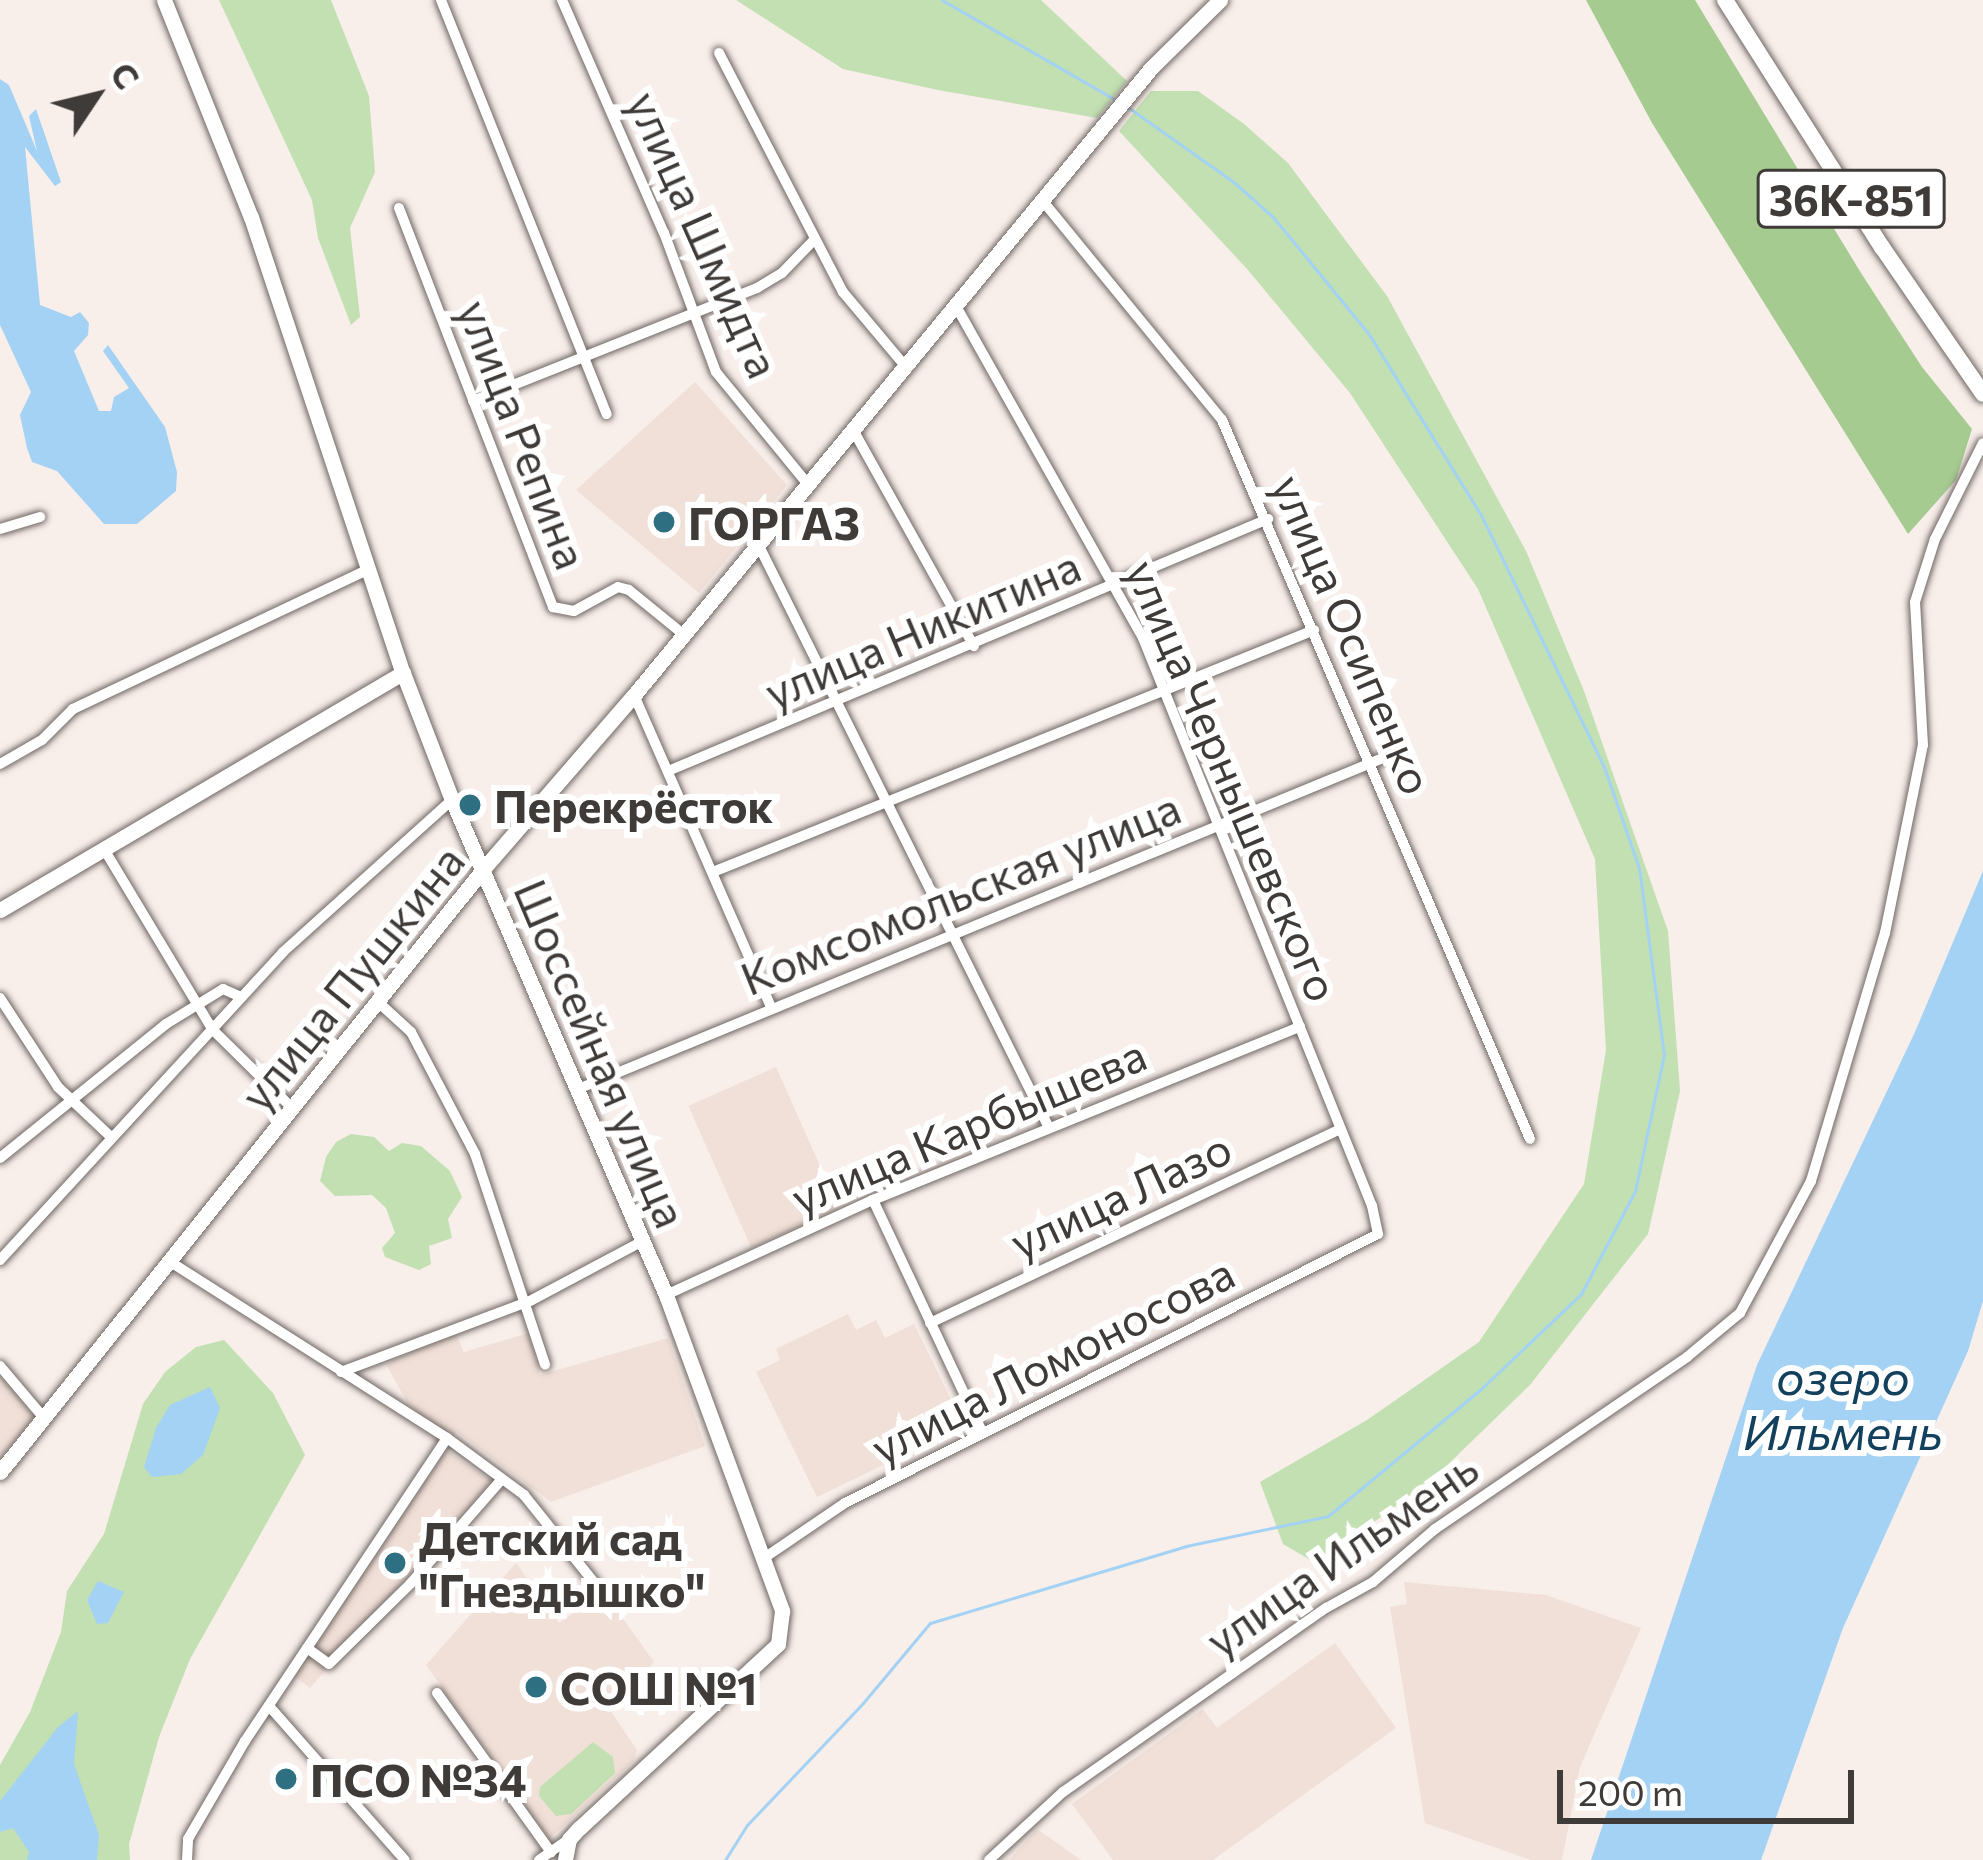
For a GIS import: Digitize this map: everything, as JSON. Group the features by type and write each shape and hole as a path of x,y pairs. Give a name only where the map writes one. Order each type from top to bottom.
{"main road":[{"name":"Шоссейная улица","path":"164,0 251,217 403,674 452,800 666,1295 782,1611 778,1644 569,1839 558,1856"},
{"name":"улица Пушкина","path":"0,1472 484,868 634,695 1151,68 1220,0"},
{"name":"36К-851","path":"1725,0 1882,247 1983,394"},
{"path":"0,910 403,674"}],"street":[{"path":"441,0 607,413"},
{"name":"улица Шмидта","path":"562,0 716,373 806,482"},
{"path":"719,52 843,292 905,367"},
{"name":"улица Осипенко","path":"1042,200 1222,420 1530,1139"},
{"name":"улица Репина","path":"398,208 553,607 574,611 618,587 629,590 683,634"},
{"path":"473,401 696,316 782,273 814,239"},
{"name":"улица Чернышевского","path":"956,306 1118,585 1220,826 1378,1234"},
{"path":"852,428 974,646"},
{"name":"улица Ильмень","path":"989,1860 1063,1792 1326,1608 1373,1582 1435,1529 1687,1357 1740,1313 1811,1181 1886,933 1923,745 1916,602 1935,539 1983,443"},
{"path":"0,529 40,517"},
{"name":"улица Никитина","path":"668,771 837,704 1268,519"},
{"path":"758,544 1049,1128"},
{"path":"0,764 42,740 73,709 368,568"},
{"path":"713,872 1162,687 1314,630"},
{"path":"634,695 771,1006"},
{"name":"Комсомольская улица","path":"578,1089 1400,751"},
{"path":"0,1260 241,997 452,800"},
{"path":"104,849 212,1029 292,1108"},
{"path":"0,1158 70,1097 199,1005 223,989 241,997"},
{"path":"0,998 70,1097 111,1137"},
{"path":"377,1001 411,1031 475,1154 528,1302 545,1365"},
{"name":"улица Карбышева","path":"666,1295 873,1201 1300,1027"},
{"name":"улица Лазо","path":"930,1323 1340,1129"},
{"path":"873,1201 982,1432"},
{"name":"улица Ломоносова","path":"764,1558 845,1503 1378,1234"},
{"path":"341,1372 528,1302 643,1241"},
{"path":"169,1261 447,1438 502,1479 524,1496 596,1586"},
{"path":"0,1366 44,1418"},
{"path":"188,1860 192,1832 268,1706 447,1438"},
{"path":"307,1648 329,1664 411,1583 502,1479"},
{"path":"437,1693 558,1856 538,1860"},
{"path":"268,1706 405,1860"}],"shaded area":[{"name":"ГОРГАЗ","path":"695,382 787,485 699,593 576,490"},
{"path":"776,1067 839,1209 751,1248 688,1106"},
{"path":"848,1314 856,1330 876,1320 885,1338 914,1324 964,1426 817,1497 756,1372 780,1360 776,1349"},
{"path":"455,1332 464,1352 529,1333 540,1375 668,1338 705,1446 551,1502 457,1432 452,1437 408,1404 386,1364"},
{"path":"0,1376 35,1417 0,1458"},
{"name":"Детский сад \"Гнездышко\"","path":"446,1450 492,1481 310,1688 294,1676"},
{"name":"СОШ №1","path":"516,1563 559,1623 604,1592 654,1662 610,1710 637,1750 634,1761 549,1839 426,1665"},
{"path":"1404,1582 1546,1595 1641,1628 1580,1767 1562,1860 1531,1860 1425,1823 1390,1607 1407,1604"},
{"path":"1335,1643 1396,1728 1213,1860 1113,1860 1072,1804 1203,1709 1217,1728"},
{"path":"1037,1829 1081,1860 1009,1860"}],"green space":[{"path":"219,0 331,0 369,96 375,172 350,228 360,317 351,325 318,238 312,200"},
{"path":"736,0 1041,0 1127,81 1097,118 938,90 843,69"},
{"path":"1586,0 1695,0 1861,273 1922,367 1972,429 1956,480 1908,534 1652,123"},
{"path":"1151,91 1198,91 1244,124 1288,163 1387,296 1526,551 1584,691 1668,931 1680,1091 1648,1234 1530,1385 1435,1477 1317,1564 1283,1544 1260,1482 1367,1420 1479,1342 1584,1184 1606,1050 1595,859 1478,589 1350,393 1248,270 1119,131"},
{"path":"351,1134 374,1137 389,1151 402,1143 421,1146 450,1171 462,1197 448,1219 452,1238 429,1246 431,1264 419,1270 385,1257 382,1248 395,1233 386,1208 372,1195 335,1196 320,1181 326,1157 336,1142"},
{"path":"224,1340 273,1393 305,1455 190,1659 159,1737 129,1844 130,1860 0,1860 0,1765 30,1712 61,1632 67,1591 104,1534 143,1404 165,1372 196,1347"},
{"path":"593,1742 613,1757 615,1773 571,1814 556,1816 539,1796 540,1787"}],"water":[{"path":"0,79 9,85 37,151 29,116 36,109 61,182 55,186 25,147 40,305 71,317 80,312 89,323 88,335 74,351 99,411 111,411 114,397 129,388 103,351 108,345 165,427 177,472 176,491 137,524 104,524 57,471 32,462 27,448 20,415 31,392 0,325"},
{"name":"озеро Ильмень","path":"1983,871 1983,1301 1968,1351 1843,1628 1761,1860 1591,1860 1757,1365 1915,1032"},
{"path":"210,1387 220,1408 203,1455 181,1474 152,1477 144,1467 156,1428 170,1405"},
{"path":"98,1581 124,1592 108,1623 97,1624 87,1600"},
{"path":"78,1711 74,1764 99,1835 97,1860 27,1860 29,1852 13,1828 0,1832 0,1801 58,1727"}],"waterway":[{"path":"942,0 1116,100"},
{"path":"725,1860 747,1825 863,1703 930,1623 1186,1546 1328,1516 1482,1388 1581,1294 1635,1191 1664,1055 1639,868 1604,767 1481,515 1368,333 1273,217 1235,183 1129,108"}],"place":[{"name":"ГОРГАЗ","path":"664,522"},
{"name":"Перекрёсток","path":"470,805"},
{"name":"Детский сад \"Гнездышко\"","path":"395,1563"},
{"name":"СОШ №1","path":"536,1687"},
{"name":"ПСО №34","path":"286,1779"}]}
